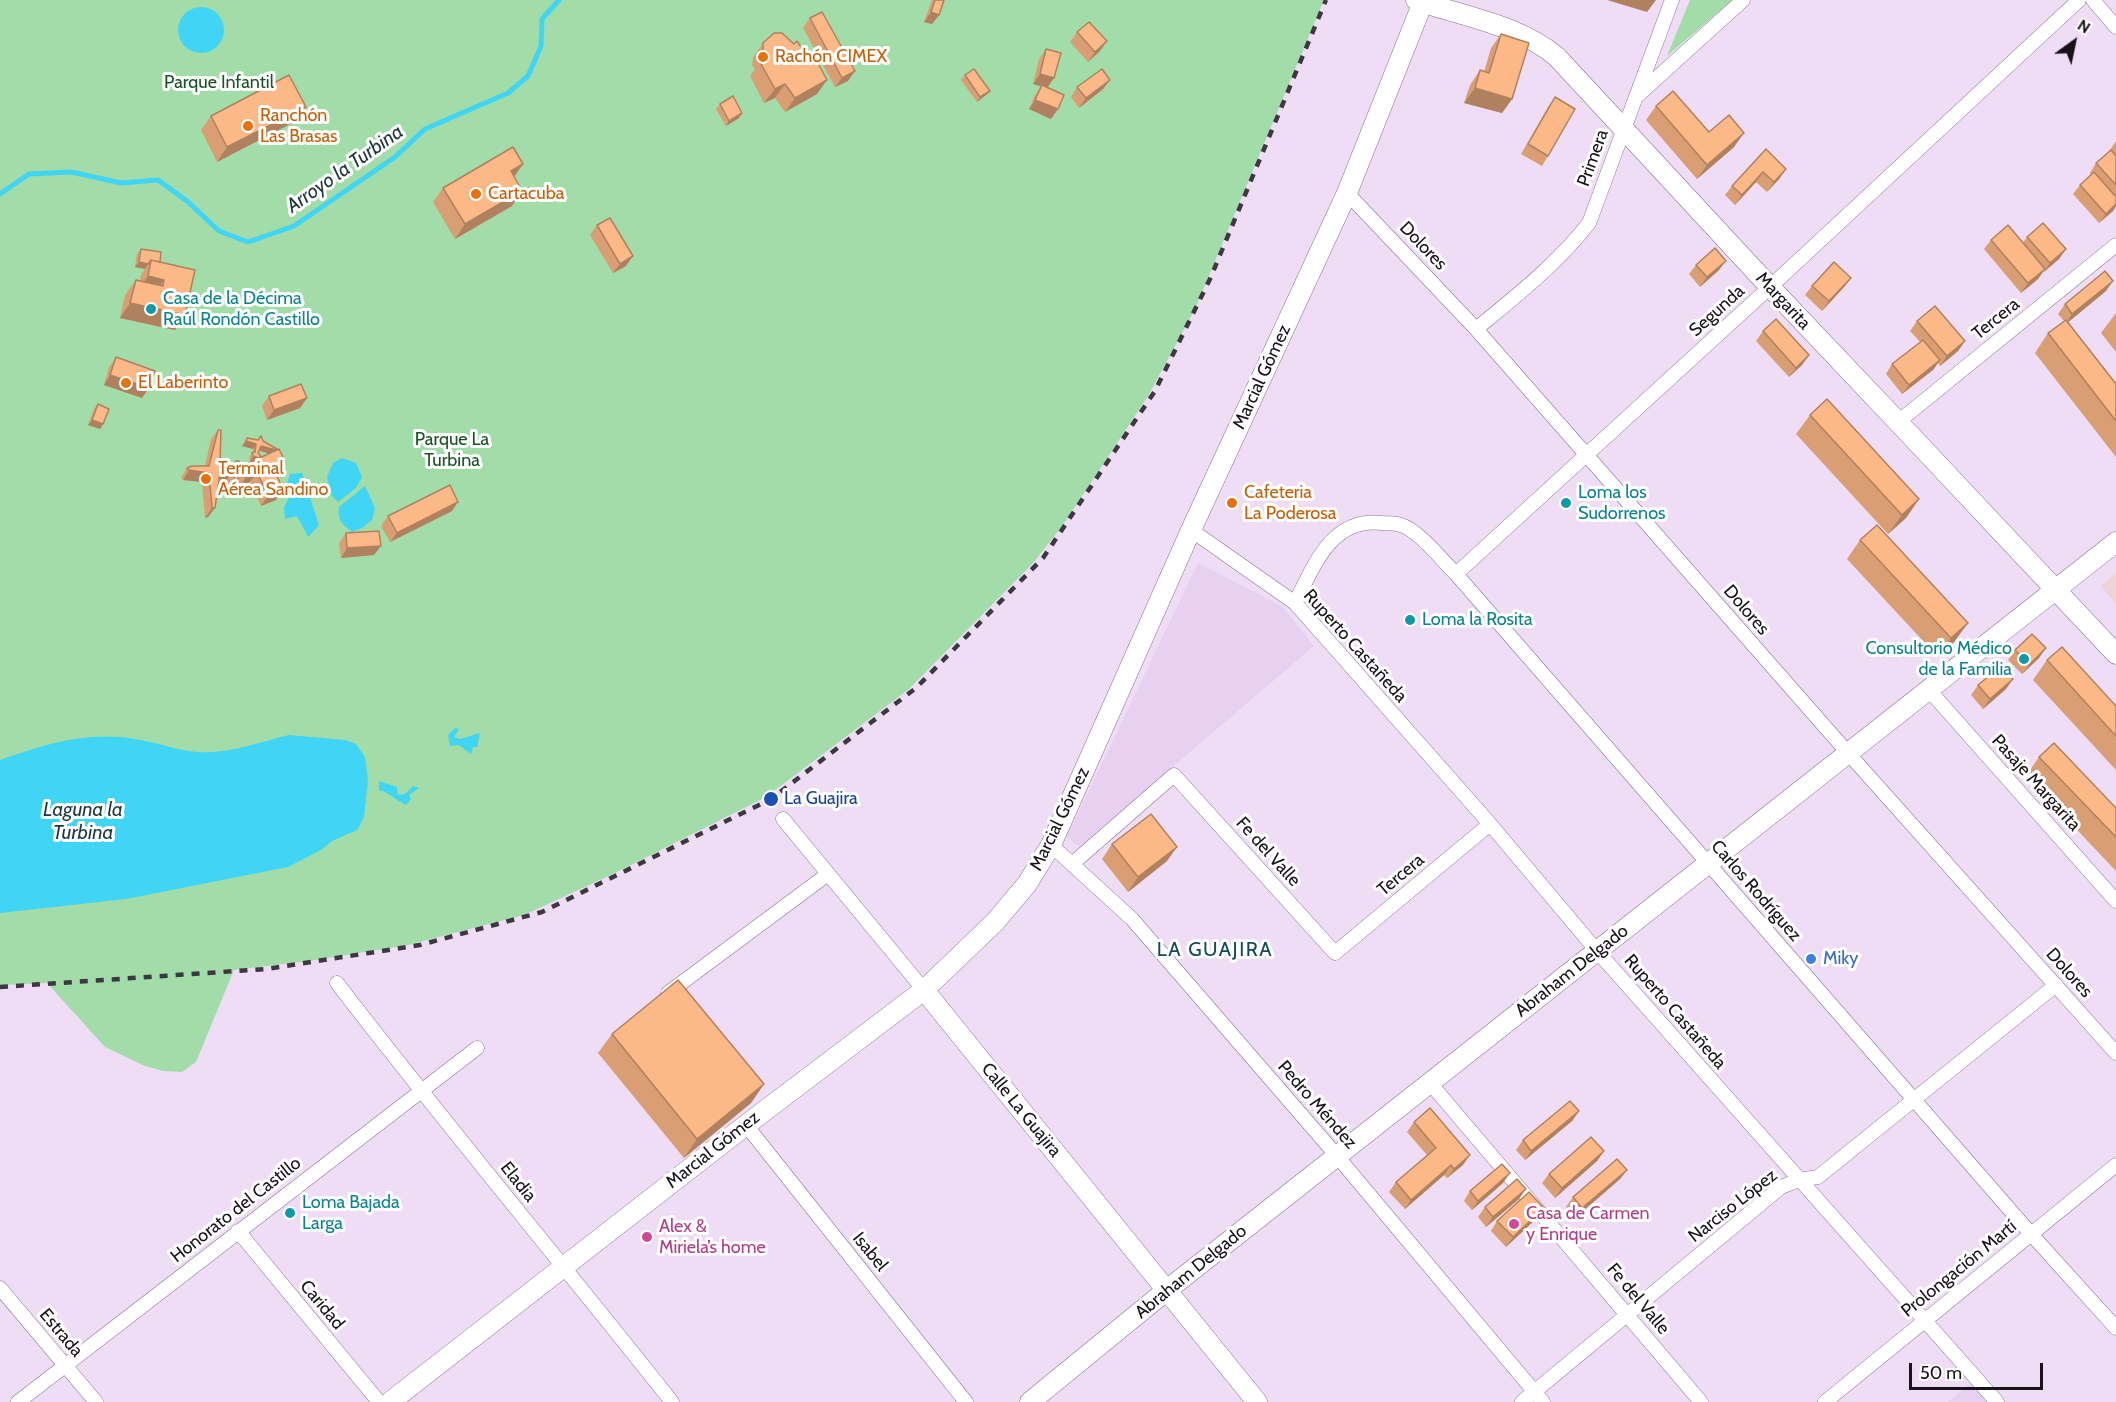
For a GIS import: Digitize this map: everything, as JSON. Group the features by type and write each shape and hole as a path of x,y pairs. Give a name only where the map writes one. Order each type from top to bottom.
{"main road":[{"name":"Margarita","path":"1421,1 1515,32 1543,45 1623,127 1770,287 2116,654"},
{"name":"Marcial Gómez","path":"390,1402 563,1266 924,990 995,922 1027,884 1051,845 1191,530 1347,193 1421,1"},
{"name":"Abraham Delgado","path":"1030,1402 1167,1290 2116,542"},
{"name":"Calle La Guajira","path":"924,990 1257,1402"}],"street":[{"path":"1636,98 1672,0"},
{"name":"Primera","path":"1476,329 1572,245 1588,223 1636,98 1743,0"},
{"name":"Segunda","path":"1456,574 2079,0"},
{"path":"2093,0 2116,27"},
{"name":"Dolores","path":"1347,193 1476,329 1848,753 2116,1053"},
{"name":"Tercera","path":"1899,422 2116,244"},
{"name":"Carlos Rodríguez","path":"1295,603 1322,551 1338,535 1360,522 1401,525 1415,533 1456,574 2031,1234 2116,1328"},
{"name":"Ruperto Castañeda","path":"1191,530 1295,603 1490,824 1597,951 1997,1402"},
{"name":"Pasaje Margarita","path":"1929,690 2116,900"},
{"name":"Fe del Valle","path":"1072,864 1174,776 1335,953"},
{"name":"Calle La Guajira","path":"783,819 924,990"},
{"name":"Tercera","path":"1335,953 1490,824"},
{"name":"Pedro Méndez","path":"1051,845 1132,919 1337,1156 1538,1397"},
{"path":"666,994 828,874"},
{"name":"Eladia","path":"337,983 420,1091 672,1402"},
{"name":"Narciso López","path":"1522,1402 1538,1397 1627,1315 1781,1187 1799,1180 1818,1177 2056,985"},
{"name":"Honorato del Castillo","path":"18,1402 477,1048"},
{"name":"Fe del Valle","path":"1430,1083 1701,1402"},
{"name":"Isabel","path":"746,1125 966,1402"},
{"name":"Prolongación Martí","path":"1825,1402 2116,1165"},
{"name":"Caridad","path":"238,1231 379,1402"},
{"name":"Estrada","path":"0,1288 96,1402"}],"shaded area":[{"path":"1198,563 1283,607 1314,646 1079,847 1067,836"},
{"path":"2116,573 2116,604 2101,586"},
{"path":"1970,1384 1988,1402 1948,1402"}],"green space":[{"name":"Parque La Turbina","path":"0,0 1324,0 1195,309 1148,396 1063,525 1033,563 909,689 766,797 613,874 524,915 408,945 234,970 196,1062 182,1072 163,1071 145,1066 105,1047 47,983 0,985"},
{"path":"1690,0 1732,0 1667,56"}],"water":[{"path":"201,7 210,8 217,14 223,21 223,39 217,46 210,52 201,53 192,52 185,46 179,39 178,30 179,21 185,14 192,8"},
{"path":"342,458 356,463 362,477 356,488 338,502 332,496 327,477 333,463"},
{"path":"302,473 319,525 308,537 297,516 285,519 284,507 290,496 285,490 290,474"},
{"path":"365,486 375,508 372,520 352,532 341,521 339,507"},
{"path":"455,728 459,729 454,737 460,739 480,733 477,747 473,747 471,754 459,745 450,746 448,735"},
{"name":"Laguna la Turbina","path":"289,735 345,740 356,744 365,757 368,780 364,817 357,830 332,841 321,850 288,867 126,899 0,913 0,760 50,744 83,738 117,737 143,740 190,751 210,752 244,747"},
{"path":"379,781 397,787 398,795 405,794 413,786 419,788 409,795 411,799 406,805 379,790"}],"building":[{"path":"935,0 944,0 939,15 931,12"},
{"path":"822,12 855,71 842,78 810,18"},
{"path":"1089,22 1107,41 1095,52 1077,32"},
{"path":"774,33 782,33 794,44 797,41 807,57 813,54 827,80 795,98 785,84 775,89 760,62 767,57 763,51 763,43"},
{"path":"1501,34 1529,43 1512,99 1475,88 1480,70 1489,73"},
{"path":"1046,49 1061,53 1054,78 1040,74"},
{"path":"974,69 990,91 980,97 965,75"},
{"path":"1102,69 1110,80 1086,98 1077,87"},
{"name":"Ranchón Las Brasas","path":"289,75 306,107 227,147 211,116"},
{"path":"1042,85 1064,95 1058,109 1035,100"},
{"path":"1673,91 1709,132 1729,115 1744,133 1707,165 1656,106"},
{"path":"733,96 742,113 729,121 720,104"},
{"path":"1555,97 1575,109 1548,156 1528,144"},
{"name":"Cartacuba","path":"513,147 523,164 511,171 522,191 465,224 443,188"},
{"path":"1766,149 1786,169 1774,182 1763,172 1742,195 1732,186"},
{"path":"2111,150 2116,156 2116,185 2096,163"},
{"path":"2094,172 2116,197 2116,204 2106,214 2080,185"},
{"path":"610,218 633,256 620,264 597,225"},
{"path":"2043,223 2066,249 2050,263 2027,237"},
{"path":"2008,225 2045,269 2028,283 1991,240"},
{"path":"1715,248 1726,261 1707,277 1696,265"},
{"path":"141,249 161,252 160,262 151,260 148,264 139,262"},
{"path":"151,260 195,270 185,315 130,303 136,280 163,286 164,280 148,276"},
{"path":"1834,262 1851,278 1829,301 1812,286"},
{"path":"2105,271 2113,281 2072,314 2065,304"},
{"path":"1935,306 1965,341 1947,356 1917,321"},
{"path":"1776,319 1809,355 1796,368 1763,331"},
{"path":"2066,320 2116,384 2116,421 2048,333"},
{"path":"1923,340 1940,360 1909,385 1892,364"},
{"path":"116,357 155,371 149,388 110,375"},
{"path":"301,384 307,398 274,410 269,396"},
{"path":"1827,399 1919,499 1902,515 1810,415"},
{"path":"98,404 109,409 103,424 92,420"},
{"path":"218,430 221,430 220,465 232,467 236,461 239,461 236,470 238,479 235,479 232,473 220,473 215,508 212,508 209,473 187,468 209,466"},
{"path":"261,436 263,441 277,449 261,446 258,453 261,456 259,458 253,456 252,453 255,452 256,444 246,441 247,438 258,440"},
{"path":"279,449 285,461 273,466 283,490 268,496 257,472 246,477 242,466"},
{"path":"450,485 458,502 397,533 388,516"},
{"path":"1877,525 1968,623 1951,638 1860,540"},
{"path":"379,531 381,546 347,548 346,533"},
{"path":"2032,634 2046,648 2029,665 2015,650"},
{"path":"2062,647 2116,706 2116,736 2047,660"},
{"path":"2001,666 2013,679 1990,699 1978,685"},
{"path":"2054,743 2116,808 2116,837 2039,757"},
{"path":"1151,814 1177,847 1138,877 1112,844"},
{"path":"678,980 764,1084 697,1139 612,1034"},
{"path":"1570,1101 1579,1111 1531,1151 1523,1140"},
{"path":"1430,1108 1470,1155 1454,1169 1451,1165 1411,1200 1396,1182 1436,1148 1414,1122"},
{"path":"1591,1137 1604,1151 1562,1188 1549,1174"},
{"path":"1617,1159 1627,1170 1582,1208 1573,1197"},
{"path":"1502,1164 1510,1173 1478,1201 1470,1191"},
{"path":"1517,1179 1526,1189 1493,1217 1485,1207"},
{"name":"Casa de Carmen y Enrique","path":"1529,1192 1544,1208 1513,1237 1497,1221"}],"waterway":[{"name":"Arroyo la Turbina","path":"0,194 29,174 71,172 121,183 158,180 187,201 219,231 248,242 294,226 395,157 425,129 508,93 528,76 541,46 542,19 559,0"}],"railway":[{"path":"0,987 266,969 420,945 542,912 771,799 916,688 1043,558 1155,391 1210,279 1326,0"}],"place":[{"name":"Rachón CIMEX","path":"763,57"},
{"name":"Ranchón Las Brasas","path":"248,126"},
{"name":"Cartacuba","path":"476,194"},
{"name":"Casa de la Décima Raúl Rondón Castillo","path":"151,309"},
{"name":"El Laberinto","path":"126,383"},
{"name":"Terminal Aérea Sandino","path":"206,479"},
{"name":"Cafeteria La Poderosa","path":"1232,503"},
{"name":"Loma los Sudorrenos","path":"1566,503"},
{"name":"Loma la Rosita","path":"1410,620"},
{"name":"Consultorio Médico de la Familia","path":"2024,659"},
{"name":"La Guajira","path":"771,799"},
{"name":"Miky","path":"1811,959"},
{"name":"Loma Bajada Larga","path":"290,1213"},
{"name":"Casa de Carmen y Enrique","path":"1514,1224"},
{"name":"Alex & Miriela’s home","path":"647,1237"}],"district":[{"name":"LA GUAJIRA","path":"1215,950"}],"park label":[{"name":"Parque Infantil","path":"219,83"}]}
